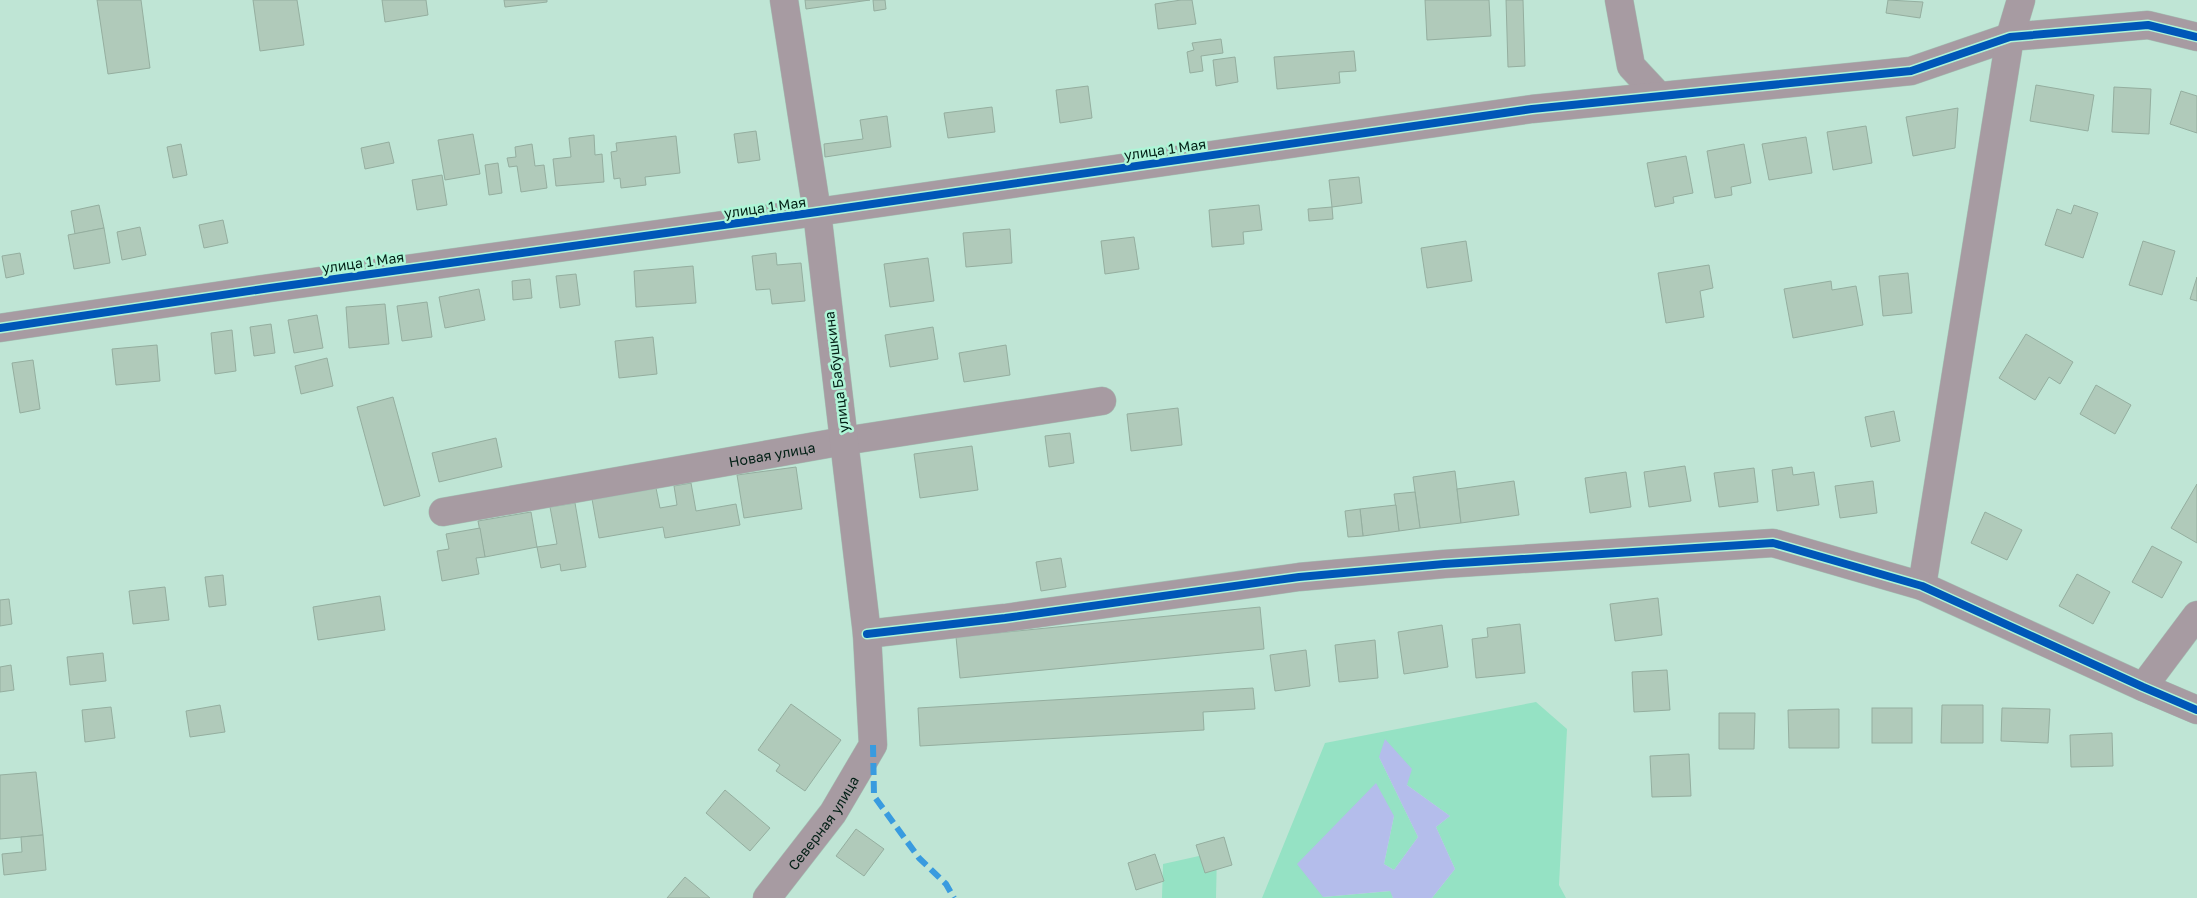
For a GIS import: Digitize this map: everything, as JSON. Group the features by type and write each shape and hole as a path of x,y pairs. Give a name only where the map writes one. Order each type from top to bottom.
{"street":[{"name":"улица Бабушкина","path":"784,0 816,212 844,441 867,634 873,745"},
{"path":"1619,0 1631,66 1658,95"},
{"path":"1922,586 2010,37 2021,0"},
{"name":"улица 1 Мая","path":"0,328 1532,109 1911,71 2010,37 2148,25 2197,37"},
{"name":"Новая улица","path":"443,512 844,441 1102,402"},
{"path":"867,634 1005,618 1300,577 1444,564 1773,543 1922,586 2197,710"},
{"path":"2143,687 2197,615"},
{"name":"Северная улица","path":"767,898 833,813 873,745"}],"green space":[{"path":"1536,702 1567,729 1559,885 1566,898 1432,898 1455,869 1436,827 1450,816 1407,785 1379,757 1418,837 1394,870 1384,864 1394,816 1323,897 1391,891 1393,898 1262,898 1325,743"},
{"path":"1217,852 1216,898 1162,898 1163,864"}],"water":[{"path":"1385,739 1412,769 1407,785 1450,816 1436,827 1455,869 1432,898 1393,898 1390,891 1323,897 1297,864 1376,783 1394,816 1384,864 1394,870 1418,837 1379,757"}],"building":[{"path":"97,0 141,0 150,68 108,74"},
{"path":"253,0 297,0 304,45 260,51"},
{"path":"382,0 426,0 428,15 385,22"},
{"path":"504,0 547,0 547,2 505,7"},
{"path":"805,0 870,0 806,9"},
{"path":"873,0 885,0 886,9 874,11"},
{"path":"1192,0 1196,24 1158,29 1155,4"},
{"path":"1425,0 1489,0 1491,36 1427,40"},
{"path":"1506,0 1523,0 1525,66 1508,67"},
{"path":"1888,0 1923,2 1920,18 1886,13"},
{"path":"1221,39 1223,53 1201,56 1203,71 1190,73 1187,52 1194,50 1192,43"},
{"path":"1354,51 1356,71 1339,72 1340,83 1277,89 1274,57"},
{"path":"1235,57 1238,82 1216,86 1213,60"},
{"path":"2036,85 2094,95 2088,131 2030,121"},
{"path":"1088,86 1092,118 1060,123 1056,90"},
{"path":"2114,87 2151,89 2149,134 2112,132"},
{"path":"2181,91 2197,96 2197,133 2170,124"},
{"path":"992,107 995,132 948,138 944,113"},
{"path":"1958,108 1955,148 1913,156 1906,117"},
{"path":"887,116 891,147 825,157 824,144 863,139 860,120"},
{"path":"1866,126 1872,163 1833,170 1827,132"},
{"path":"756,131 760,160 738,163 734,134"},
{"path":"473,134 480,174 445,180 438,140"},
{"path":"594,135 595,155 602,154 604,182 556,186 553,159 571,157 569,138"},
{"path":"676,136 680,173 645,177 646,185 621,188 620,178 614,179 611,152 617,151 616,143"},
{"path":"1806,137 1812,173 1769,180 1762,144"},
{"path":"389,142 394,163 365,169 361,148"},
{"path":"181,144 187,175 173,178 167,147"},
{"path":"532,144 535,166 544,165 547,188 521,192 517,166 509,167 507,158 516,157 515,147"},
{"path":"1744,144 1751,183 1731,187 1732,195 1715,198 1707,151"},
{"path":"1686,156 1693,193 1673,197 1674,203 1655,207 1647,163"},
{"path":"498,163 502,193 489,195 485,165"},
{"path":"442,175 447,205 417,210 412,180"},
{"path":"1359,177 1362,203 1332,207 1329,180"},
{"path":"99,205 104,228 75,234 71,211"},
{"path":"1259,205 1262,230 1243,232 1244,244 1212,247 1209,210"},
{"path":"2074,205 2098,213 2083,258 2045,245 2057,209 2071,214"},
{"path":"1332,207 1333,219 1309,221 1308,209"},
{"path":"223,220 228,243 204,248 199,225"},
{"path":"140,227 146,255 122,260 117,232"},
{"path":"104,228 110,263 74,269 68,235"},
{"path":"1010,229 1012,263 966,267 963,233"},
{"path":"1134,237 1139,269 1105,274 1101,241"},
{"path":"1466,241 1472,281 1427,288 1421,248"},
{"path":"2143,241 2175,251 2162,295 2129,285"},
{"path":"20,253 24,274 6,278 2,256"},
{"path":"776,253 777,265 801,263 805,301 772,304 770,289 756,290 752,256"},
{"path":"928,258 934,301 890,307 884,264"},
{"path":"1709,265 1713,288 1700,291 1704,317 1666,323 1658,273"},
{"path":"693,266 696,303 636,307 634,271"},
{"path":"1908,273 1912,313 1883,316 1879,276"},
{"path":"576,274 580,305 560,308 556,276"},
{"path":"2197,277 2197,301 2190,299"},
{"path":"530,279 532,298 513,300 512,281"},
{"path":"1831,281 1832,290 1856,286 1863,325 1793,338 1784,289"},
{"path":"479,289 485,320 445,328 439,297"},
{"path":"427,302 432,337 402,341 397,306"},
{"path":"385,304 389,344 349,348 346,307"},
{"path":"317,315 323,348 294,353 288,320"},
{"path":"271,324 275,353 254,356 250,327"},
{"path":"933,327 938,359 890,367 885,335"},
{"path":"232,330 236,371 215,374 211,333"},
{"path":"2026,334 2073,362 2060,384 2049,377 2035,400 1999,378"},
{"path":"653,337 657,374 619,378 615,341"},
{"path":"157,345 160,381 116,385 112,349"},
{"path":"1006,345 1010,375 964,382 959,353"},
{"path":"327,358 333,386 301,394 295,366"},
{"path":"33,360 40,409 20,413 12,363"},
{"path":"2096,385 2131,405 2115,434 2080,414"},
{"path":"393,397 420,496 384,506 357,407"},
{"path":"1178,408 1182,445 1131,451 1127,414"},
{"path":"1894,411 1900,441 1871,447 1865,417"},
{"path":"1070,433 1074,463 1049,467 1045,436"},
{"path":"496,438 502,467 439,482 432,453"},
{"path":"972,446 978,490 920,498 914,454"},
{"path":"1685,466 1691,501 1649,507 1644,472"},
{"path":"796,467 802,509 744,518 737,475"},
{"path":"1792,467 1793,475 1814,472 1819,505 1777,511 1772,470"},
{"path":"1754,468 1758,502 1719,507 1714,473"},
{"path":"1455,471 1461,523 1420,528 1413,477"},
{"path":"1626,472 1631,507 1590,513 1585,478"},
{"path":"1514,481 1519,515 1461,523 1457,489"},
{"path":"1873,481 1877,513 1840,518 1835,486"},
{"path":"691,483 696,511 736,504 740,525 665,538 663,527 599,538 592,499 656,488 660,508 677,505 674,486"},
{"path":"2197,484 2197,543 2171,528"},
{"path":"1415,492 1420,528 1399,531 1394,494"},
{"path":"575,503 586,567 561,571 560,564 541,568 537,547 557,544 550,507"},
{"path":"1396,505 1399,531 1363,536 1360,509"},
{"path":"1360,509 1363,536 1348,537 1345,511"},
{"path":"531,512 537,547 485,557 478,521"},
{"path":"1985,512 2022,530 2007,560 1971,543"},
{"path":"480,528 485,557 476,558 479,574 442,581 437,551 449,549 446,534"},
{"path":"2152,546 2182,562 2162,598 2132,582"},
{"path":"1061,558 1066,587 1041,591 1036,562"},
{"path":"2077,574 2110,592 2093,624 2059,606"},
{"path":"223,575 226,605 209,607 205,577"},
{"path":"165,587 169,620 133,624 129,591"},
{"path":"380,596 385,630 318,640 313,607"},
{"path":"1658,598 1662,635 1615,641 1610,604"},
{"path":"9,599 12,624 0,626 0,600"},
{"path":"1260,607 1264,649 960,678 956,637"},
{"path":"1520,624 1525,673 1476,678 1472,639 1488,637 1487,628"},
{"path":"1442,625 1448,667 1404,674 1398,632"},
{"path":"1375,640 1378,678 1339,682 1335,645"},
{"path":"1306,650 1310,686 1275,691 1270,655"},
{"path":"103,653 106,681 70,685 67,657"},
{"path":"11,665 14,690 0,692 0,667"},
{"path":"1667,670 1670,710 1634,712 1632,672"},
{"path":"1253,688 1255,709 1203,712 1204,730 920,746 918,708"},
{"path":"791,704 841,740 805,791 776,771 780,765 758,750"},
{"path":"220,705 225,732 190,737 186,711"},
{"path":"1942,705 1983,705 1983,743 1941,743"},
{"path":"111,707 115,738 85,742 82,710"},
{"path":"1872,708 1912,708 1912,743 1872,743"},
{"path":"2002,708 2050,709 2048,743 2001,741"},
{"path":"1839,709 1839,748 1789,748 1788,710"},
{"path":"1719,713 1755,713 1754,749 1719,749"},
{"path":"2112,733 2113,766 2071,767 2070,735"},
{"path":"1689,754 1691,796 1652,797 1650,756"},
{"path":"36,772 43,835 0,839 0,775"},
{"path":"725,790 770,828 750,851 706,813"},
{"path":"856,829 884,849 864,876 836,856"},
{"path":"43,835 46,870 4,875 2,854 22,852 21,837"},
{"path":"1224,837 1232,865 1205,873 1196,845"},
{"path":"1155,854 1164,881 1136,890 1128,863"},
{"path":"685,877 710,898 667,898"}],"marked path":[{"path":"873,745 874,796 919,858 946,884 954,898"}],"cycle path":[{"path":"0,328 1532,109 1911,71 2010,37 2148,25 2197,37"},
{"path":"867,634 1005,618 1299,577 1444,564 1773,543 1922,586 2197,710"}]}
